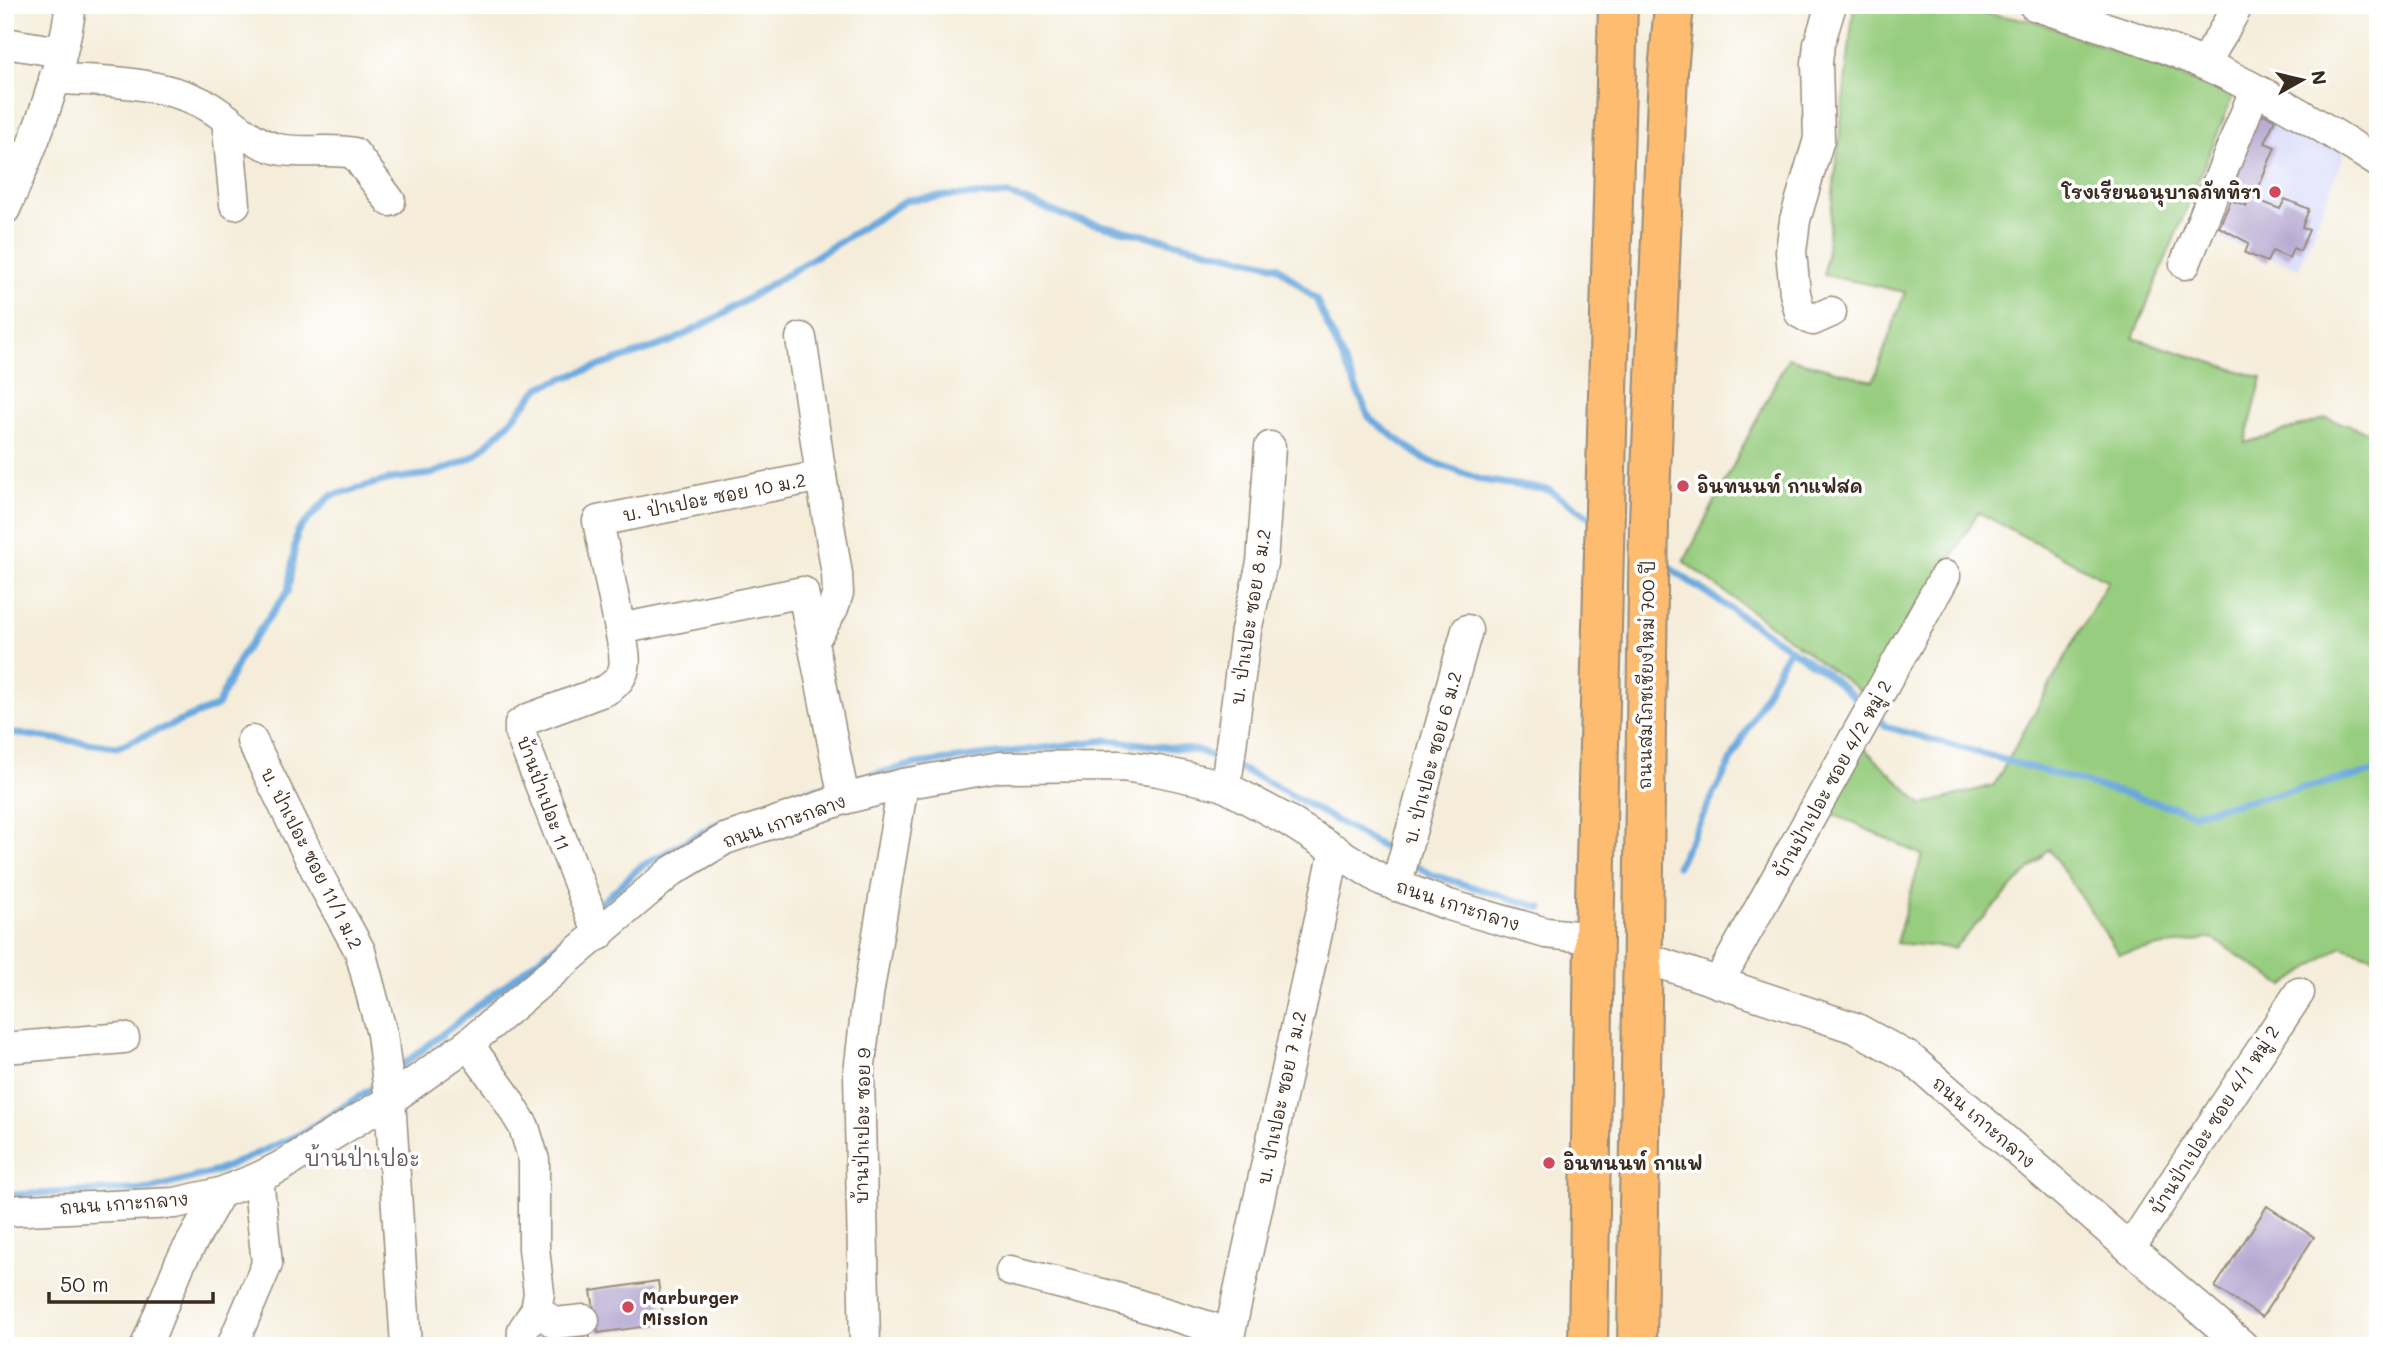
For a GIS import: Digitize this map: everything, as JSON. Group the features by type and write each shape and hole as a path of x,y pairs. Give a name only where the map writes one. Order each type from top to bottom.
{"main road":[{"path":"1588,1346 1594,937 1618,5"},
{"name":"ถนนสมโภชเชียงใหม่ 700 ปี","path":"1637,1346 1648,520 1668,72 1674,5"}],"street":[{"path":"8,197 42,120 71,5"},
{"path":"1830,5 1817,63 1819,139 1795,220 1791,252 1800,313 1813,320 1831,312"},
{"path":"2034,5 2204,64 2296,109 2378,162"},
{"path":"2204,64 2238,5"},
{"path":"5,43 94,80 185,96 204,104 258,143 277,149 354,153 390,201"},
{"path":"2185,264 2255,90"},
{"path":"227,119 235,204"},
{"name":"บ. ป่าเปอะ ซอย 10 ม.2","path":"620,629 598,521 821,476 801,338"},
{"name":"บ. ป่าเปอะ ซอย 8 ม.2","path":"1227,771 1246,630 1262,563 1270,447"},
{"path":"813,642 834,608 838,593 821,476"},
{"name":"บ้านป่าเปอะ ซอย 4/2 หมู่ 2","path":"1718,983 1945,576"},
{"path":"620,629 803,592 842,788"},
{"name":"บ้านป่าเปอะ 11","path":"593,920 525,748 520,724 616,684 623,675 625,665 620,629"},
{"name":"บ. ป่าเปอะ ซอย 6 ม.2","path":"1396,886 1467,630"},
{"name":"บ. ป่าเปอะ ซอย 11/1 ม.2","path":"252,741 322,882 360,951 383,1034 406,1346"},
{"name":"ถนน เกาะกลาง","path":"5,1211 175,1203 219,1193 280,1167 388,1084 468,1044 593,920 725,839 842,788 903,784 1000,767 1121,766 1157,771 1227,771 1287,820 1382,880 1449,905 1546,933 1594,937"},
{"name":"บ้านป่าเปอะ ซอย 9","path":"865,1346 859,1073 868,995 903,784"},
{"name":"บ. ป่าเปอะ ซอย 7 ม.2","path":"1228,1339 1335,850"},
{"name":"ถนน เกาะกลาง","path":"1642,957 1855,1028 1910,1058 2243,1346"},
{"name":"บ้านป่าเปอะ ซอย 4/1 หมู่ 2","path":"2130,1248 2299,993"},
{"path":"5,1048 124,1038"},
{"path":"468,1044 503,1091 524,1127 534,1160 534,1248 538,1293 536,1310 523,1330 522,1346"},
{"path":"232,1346 267,1264 258,1178"},
{"path":"146,1346 180,1263 219,1193"},
{"path":"1011,1271 1110,1296 1228,1339"},
{"path":"536,1310 555,1323 584,1320"}],"shaded area":[{"name":"โรงเรียนอนุบาลภัททิรา","path":"2257,97 2346,150 2299,268 2204,233"}],"green space":[{"path":"1854,5 1933,5 2038,22 2233,96 2133,338 2262,378 2245,443 2327,418 2378,435 2378,958 2341,946 2284,986 2212,938 2119,954 2049,849 1954,948 1896,943 1922,855 1827,811 1864,748 1923,805 1994,785 2108,581 1978,512 1870,698 1684,562 1788,358 1873,381 1905,292 1824,275"}],"building":[{"path":"2250,109 2275,119 2265,143 2275,147 2256,194 2246,190 2243,198 2218,188"},
{"path":"2250,197 2280,209 2285,199 2309,209 2302,227 2309,230 2300,251 2293,248 2289,258 2272,251 2267,262 2245,253 2249,243 2219,227 2231,200 2246,206"},
{"path":"2267,1206 2314,1237 2262,1317 2215,1287"},
{"name":"Marburger Mission","path":"658,1281 664,1324 598,1333 591,1291"},
{"path":"589,1330 591,1346 544,1346 542,1336"},
{"path":"2204,1337 2215,1346 2196,1346"}],"waterway":[{"path":"5,732 117,747 217,706 241,656 288,591 297,532 330,496 391,479 431,474 476,455 539,388 670,342 718,317 907,200 1008,194 1070,218 1277,266 1316,299 1370,419 1424,459 1482,480 1549,490 1593,519"},
{"path":"1662,563 1822,670 1864,705"},
{"path":"1677,866 1789,648"},
{"path":"1875,716 1887,727 2193,813 2378,771"},
{"path":"848,781 916,764 1108,740 1200,751 1222,761"},
{"path":"1236,767 1268,782 1397,855"},
{"path":"596,908 640,867 713,826 799,793 833,785"},
{"path":"1411,863 1430,874 1542,908"},
{"path":"395,1071 564,939 585,919"},
{"path":"5,1195 150,1189 217,1171 301,1134 380,1083"}],"place":[{"name":"โรงเรียนอนุบาลภัททิรา","path":"2275,192"},
{"name":"อินทนนท์ กาแฟสด","path":"1683,486"},
{"name":"อินทนนท์ กาแฟ","path":"1549,1163"},
{"name":"Marburger Mission","path":"628,1307"}],"district":[{"name":"บ้านป่าเปอะ","path":"362,1157"}]}
